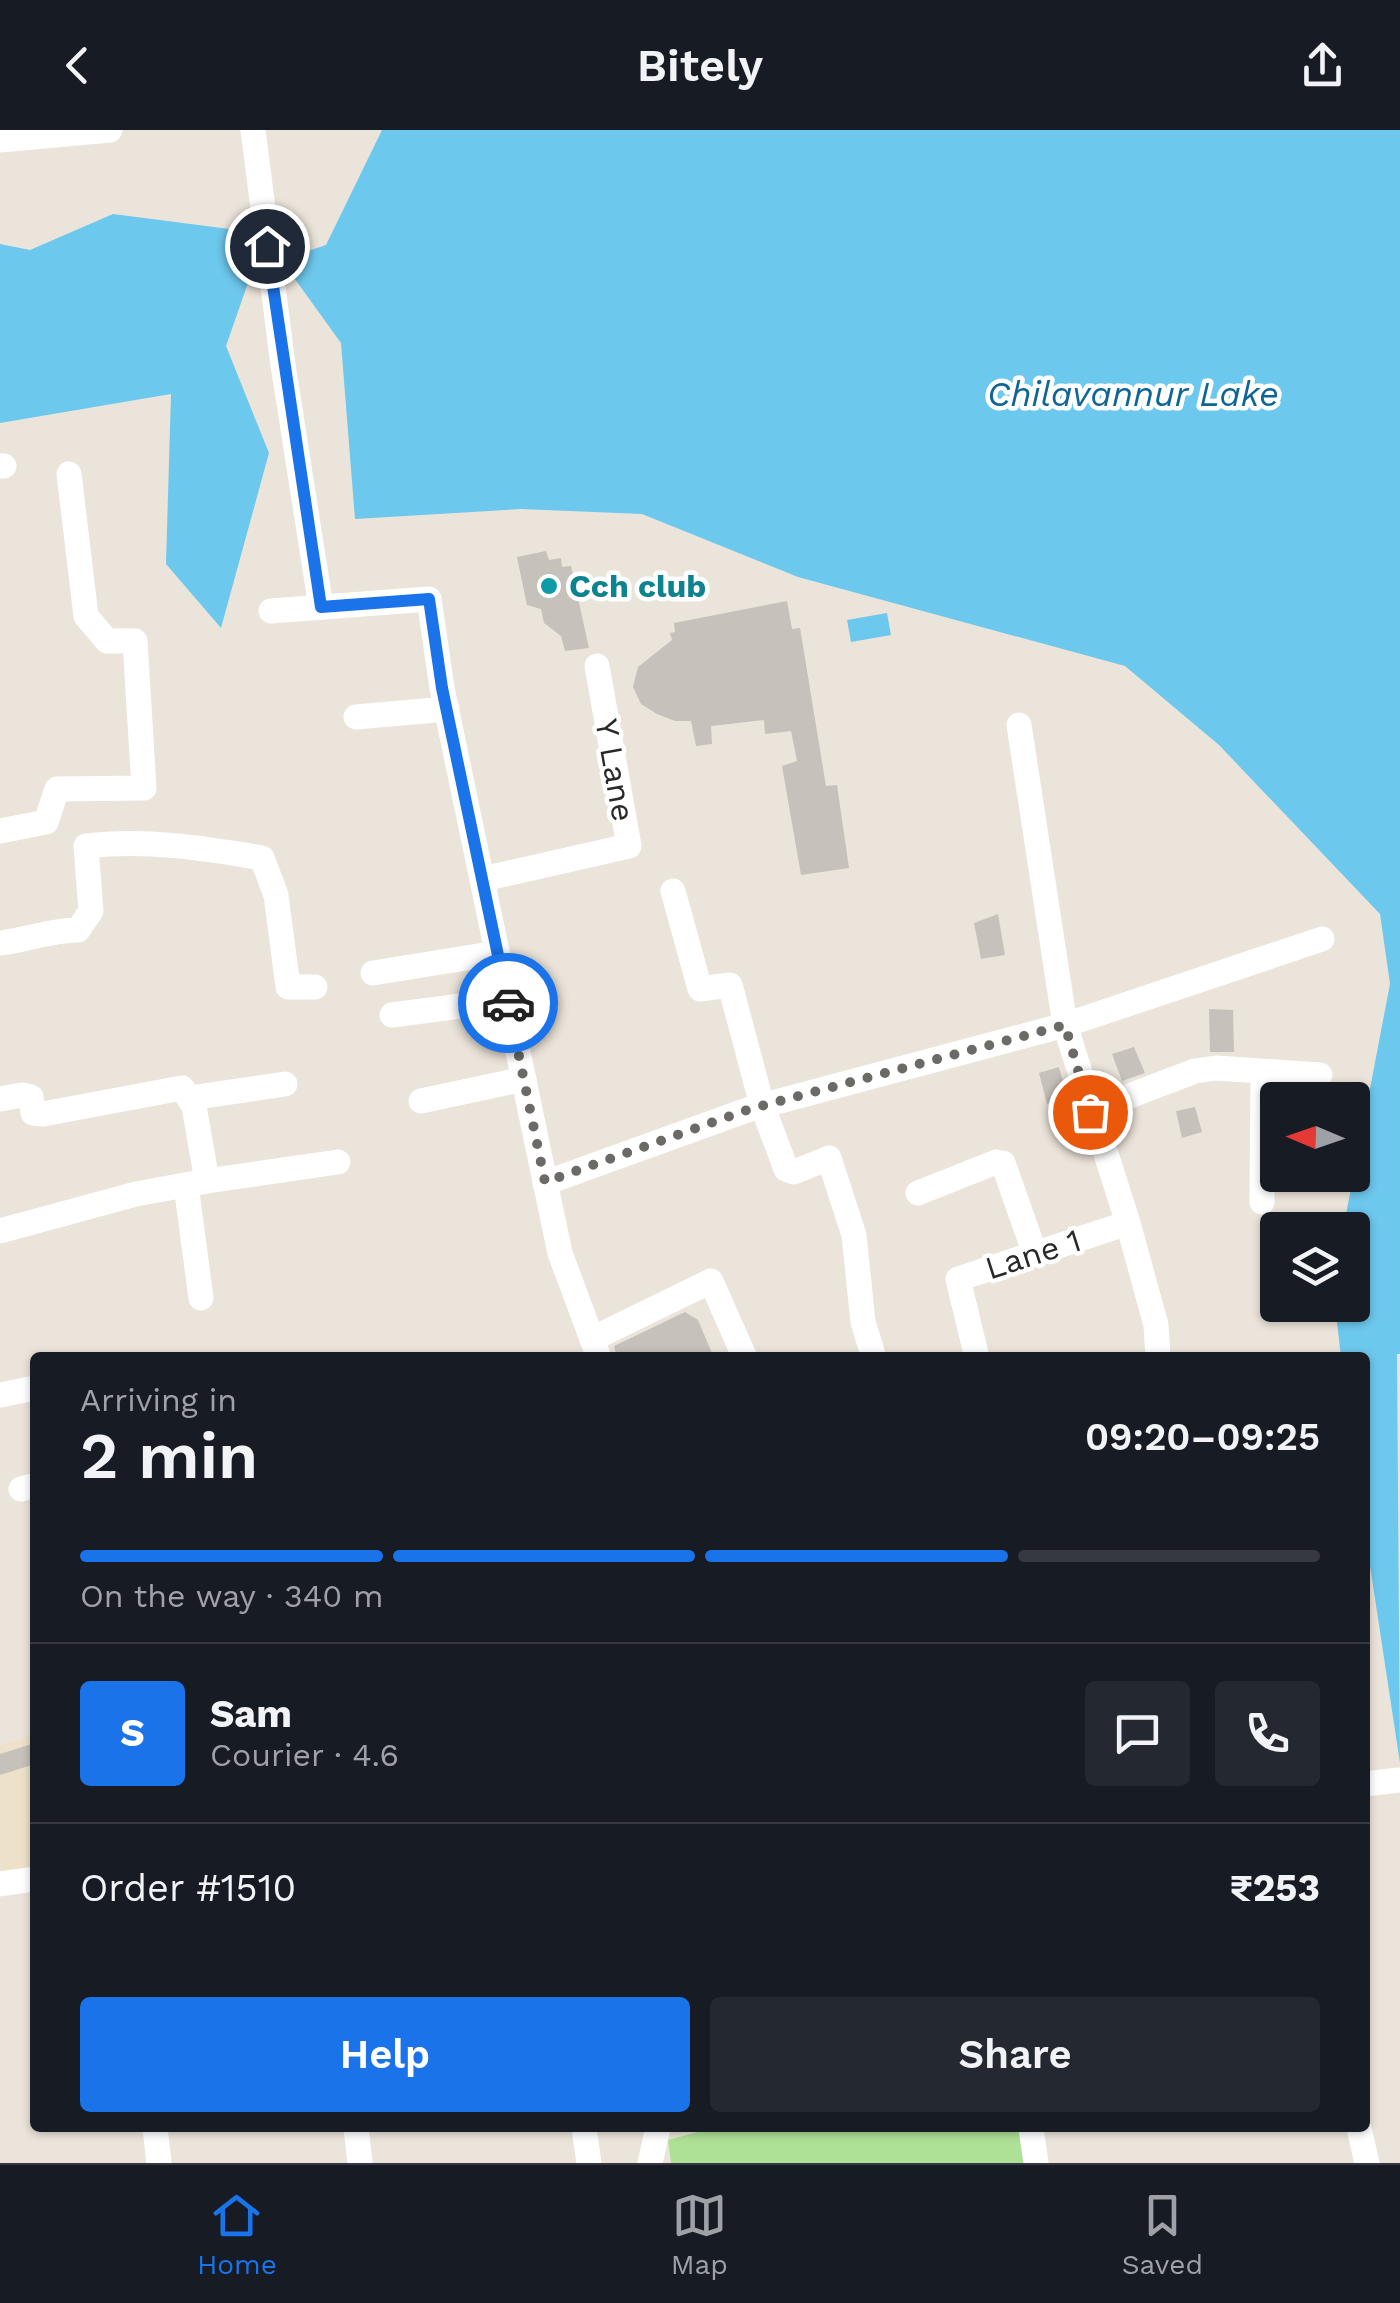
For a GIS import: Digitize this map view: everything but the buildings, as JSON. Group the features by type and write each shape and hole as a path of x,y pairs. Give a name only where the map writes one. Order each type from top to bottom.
{"street":[{"path":"0,140 110,130"},
{"path":"253,130 272,286 321,607"},
{"path":"0,831 46,822 57,789 144,788 134,641 106,641 86,616 68,474"},
{"path":"271,610 429,599 447,709 560,1253 596,1348 711,1281 742,1352"},
{"name":"Y Lane","path":"483,879 629,846 597,666"},
{"path":"356,716 447,709"},
{"path":"1019,725 1065,1025 1128,1223 1156,1325 1158,1352"},
{"path":"0,942 56,930 78,930 91,911 86,846 129,841 235,854 262,858 276,895 288,987 315,987"},
{"path":"673,892 700,990 730,985 762,1105 786,1169 794,1172 830,1158 854,1235 863,1322 872,1352"},
{"path":"545,1182 762,1105 1065,1025 1322,939"},
{"path":"373,972 497,953"},
{"path":"392,1015 507,1000"},
{"path":"1090,1112 1195,1071 1216,1068 1320,1076"},
{"path":"1262,1072 1262,1202"},
{"path":"422,1101 524,1079"},
{"path":"190,1098 286,1084"},
{"path":"0,1099 22,1094 31,1098 33,1113 43,1114 182,1088 190,1098 200,1298"},
{"path":"0,1231 136,1194 338,1162"},
{"path":"918,1193 996,1162 1003,1163 1035,1254"},
{"name":"Lane 1","path":"976,1352 958,1278 1128,1223"},
{"path":"0,1395 30,1389"},
{"path":"0,1884 30,1880"},
{"path":"155,2132 159,2163"},
{"path":"356,2132 360,2163"},
{"path":"585,2132 589,2163"},
{"path":"650,2163 663,2132"},
{"path":"1031,2132 1036,2163"},
{"path":"1360,2132 1367,2163"}],"shaded area":[{"path":"30,1736 30,1869 3,1874 0,1861 0,1745"}],"green space":[{"path":"698,2132 1025,2132 1029,2163 671,2163 668,2140"}],"water":[{"name":"Chilavannur Lake","path":"382,130 1400,130 1400,1763 1370,1566 1370,1352 1340,1352 1337,1322 1370,1322 1370,1212 1346,1212 1350,1192 1370,1192 1370,1089 1390,984 1380,914 1219,745 1125,666 798,577 642,514 521,509 355,519 341,343 292,275 249,280 226,346 269,453 221,628 166,564 171,394 0,423 0,244 30,250 113,214 245,231 247,254 311,250 326,245"},
{"path":"887,613 891,635 851,642 847,620"}],"way so far":[{"path":"508,1003 545,1182 750,1109 1065,1025 1090,1112"}],"place":[{"name":"Cch club","path":"549,586"}],"route":[{"path":"267,246 321,607 429,599 442,688 508,1003"}]}
